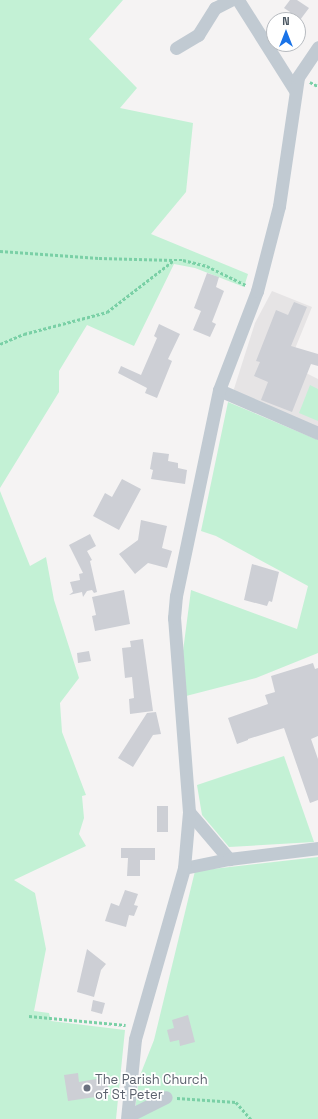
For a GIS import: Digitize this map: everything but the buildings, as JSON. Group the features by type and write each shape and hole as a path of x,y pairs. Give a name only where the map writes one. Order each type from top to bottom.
{"street":[{"path":"176,48 198,35 215,8 231,0"},
{"path":"238,0 295,90"},
{"path":"127,1117 135,1039 184,868 189,812 174,618 191,522 219,390 257,291 279,206 298,77 318,47"},
{"path":"219,390 318,434"},
{"path":"189,812 229,859"},
{"path":"184,868 229,859 318,848"},
{"path":"127,1117 166,1097"}],"path":[{"path":"0,251 99,258 183,260 207,266 257,291"},
{"path":"0,344 24,334 107,312 174,260"},
{"path":"29,1016 139,1026"},
{"path":"166,1097 236,1102 251,1119"}],"shaded area":[{"path":"272,291 312,307 290,361 302,371 318,379 318,429 233,392 255,323"}],"green space":[{"path":"0,0 123,0 89,39 137,88 120,108 193,123 186,192 151,234 248,274 244,287 195,268 174,264 134,346 87,325 59,371 59,392 0,488"},
{"path":"310,385 318,389 318,421 299,413"},
{"path":"228,402 318,440 318,653 256,678 186,696 183,651 191,590 297,629 308,586 216,536 201,531"},
{"path":"0,491 30,566 46,557 54,600 79,678 60,703 62,732 86,795 82,796 84,818 79,834 86,846 14,880 35,893 46,949 34,1011 49,1013 51,1021 125,1030 116,1119 0,1119"},
{"path":"284,756 314,842 229,847 202,815 197,785"},
{"path":"318,857 318,1119 134,1119 139,1078 154,1040 195,871"}],"place":[{"name":"The Parish Church of St Peter","path":"87,1088"}]}
